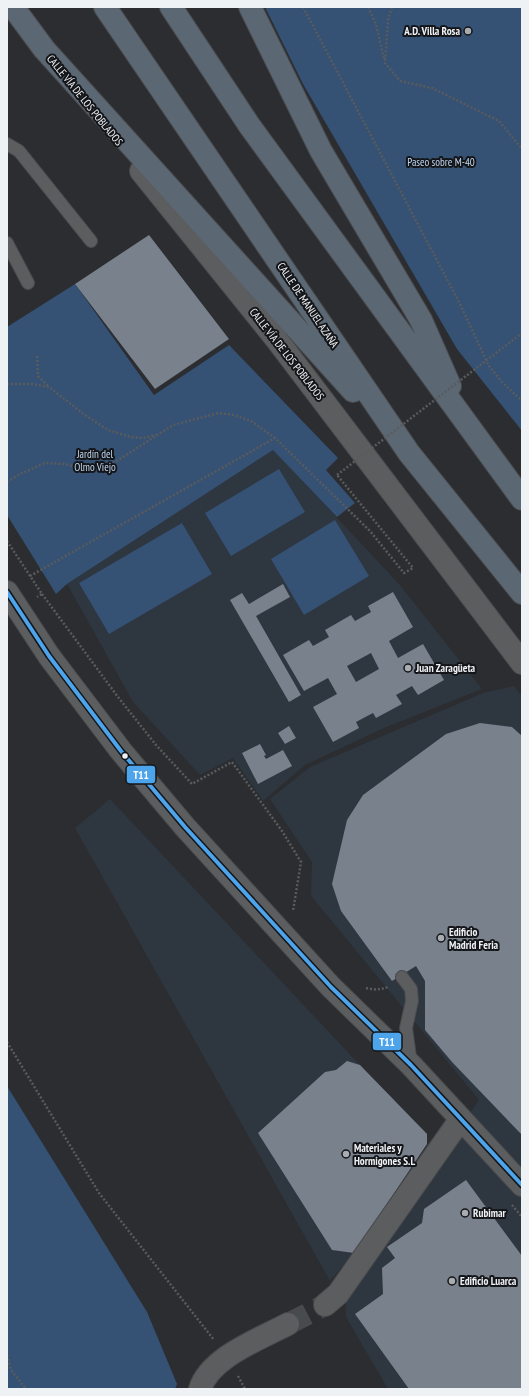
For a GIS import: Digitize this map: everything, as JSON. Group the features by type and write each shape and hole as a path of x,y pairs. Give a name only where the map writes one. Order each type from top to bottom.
{"highway":[{"path":"13,7 44,49 409,453"},
{"name":"CALLE DE MANUEL AZAÑA","path":"105,7 409,453 522,593"},
{"path":"172,7 249,125 522,499"},
{"path":"250,7 321,150 421,320 468,426"}],"street":[{"name":"CALLE VÍA DE LOS POBLADOS","path":"44,49 277,340 522,663"},
{"path":"7,592 49,656 121,751 185,828 331,987 411,1065 460,1120 522,1185"},
{"path":"324,1304 338,1294 460,1120"},
{"path":"200,1389 203,1381 213,1368 227,1356 288,1324"}],"lane":[{"path":"7,144 19,151 91,241"},
{"path":"7,243 28,283"},
{"path":"402,977 411,989 412,1001 406,1028 411,1065"}],"path":[{"path":"303,7 458,300 489,366 502,382 522,401"},
{"path":"368,7 376,24 384,63 400,81 432,88 499,121 522,149"},
{"path":"384,63 388,20 392,7"},
{"path":"7,482 20,474 45,463 65,464 83,469 109,466 173,425 219,413 234,415 251,421 274,438 370,531 404,573 413,568 338,475 522,333"},
{"path":"37,356 38,376 49,387 85,415 108,430 131,437 143,438 159,434"},
{"path":"7,384 32,384 49,387"},
{"path":"30,576 274,438"},
{"path":"42,594 118,698 192,784 232,762 282,831 301,862 292,912"},
{"path":"365,988 374,990 382,989 395,983 412,1001"},
{"path":"7,1042 99,1193 227,1356"},
{"path":"7,1354 11,1370 26,1389"}],"shaded area":[{"path":"273,449 400,585 482,689 384,728 305,765 263,801 233,758 200,775 133,702 67,584"},
{"path":"514,686 522,696 522,1389 388,1389 346,1317 346,1290 479,1100 311,896 312,862 270,799 310,767 483,693"},
{"path":"110,799 360,1065 427,1134 427,1144 354,1253 330,1281 75,828"}],"green space":[{"name":"Paseo sobre M-40","path":"265,7 522,7 522,431 457,349 303,84"},
{"name":"Jardín del Olmo Viejo","path":"75,284 154,395 229,345 338,458 326,470 355,503 337,517 273,450 67,584 56,594 7,515 7,327"},
{"path":"279,469 305,512 231,556 205,513"},
{"path":"335,520 369,576 304,615 271,559"},
{"path":"182,523 212,574 109,634 79,583"},
{"path":"7,1086 147,1312 177,1384 175,1389 7,1389"}],"building":[{"path":"149,235 229,339 155,389 75,284"},
{"path":"283,584 290,597 256,616 301,695 289,702 230,600 242,593 249,604"},
{"name":"Juan Zaragüeta","path":"393,592 413,627 389,641 398,658 423,644 444,680 418,695 412,686 396,695 402,704 376,718 373,713 356,722 359,728 333,742 313,707 337,694 328,678 304,691 283,655 309,640 313,646 329,637 325,630 351,615 355,621 371,612 368,606","holes":["371,653 379,669 356,682 347,666"]},
{"name":"Edificio Madrid Feria","path":"480,723 512,727 522,736 522,1135 452,1062 425,1030 425,981 416,966 392,981 341,911 332,884 347,820 363,795 446,734"},
{"path":"289,726 296,738 285,744 278,733"},
{"path":"260,744 266,755 264,756 266,759 283,750 292,766 258,784 242,753"},
{"name":"Materiales y Hormigones S.L","path":"347,1061 360,1065 427,1134 427,1144 354,1253 332,1250 258,1133 325,1072 336,1070"},
{"name":"Edificio Luarca","path":"466,1180 522,1256 522,1389 409,1389 355,1314 383,1294 382,1268 395,1258 387,1247 422,1223 424,1209"}],"tunnel":[{"path":"288,1324 325,1305"}],"transit line":[{"name":"T11","path":"7,592 49,656 121,751 185,827 331,987 411,1065 522,1185"}],"place":[{"name":"A.D. Villa Rosa","path":"468,31"},
{"name":"Juan Zaragüeta","path":"408,668"},
{"name":"Edificio Madrid Feria","path":"441,938"},
{"name":"Materiales y Hormigones S.L","path":"346,1154"},
{"name":"Rubimar","path":"465,1213"},
{"name":"Edificio Luarca","path":"452,1281"}]}
